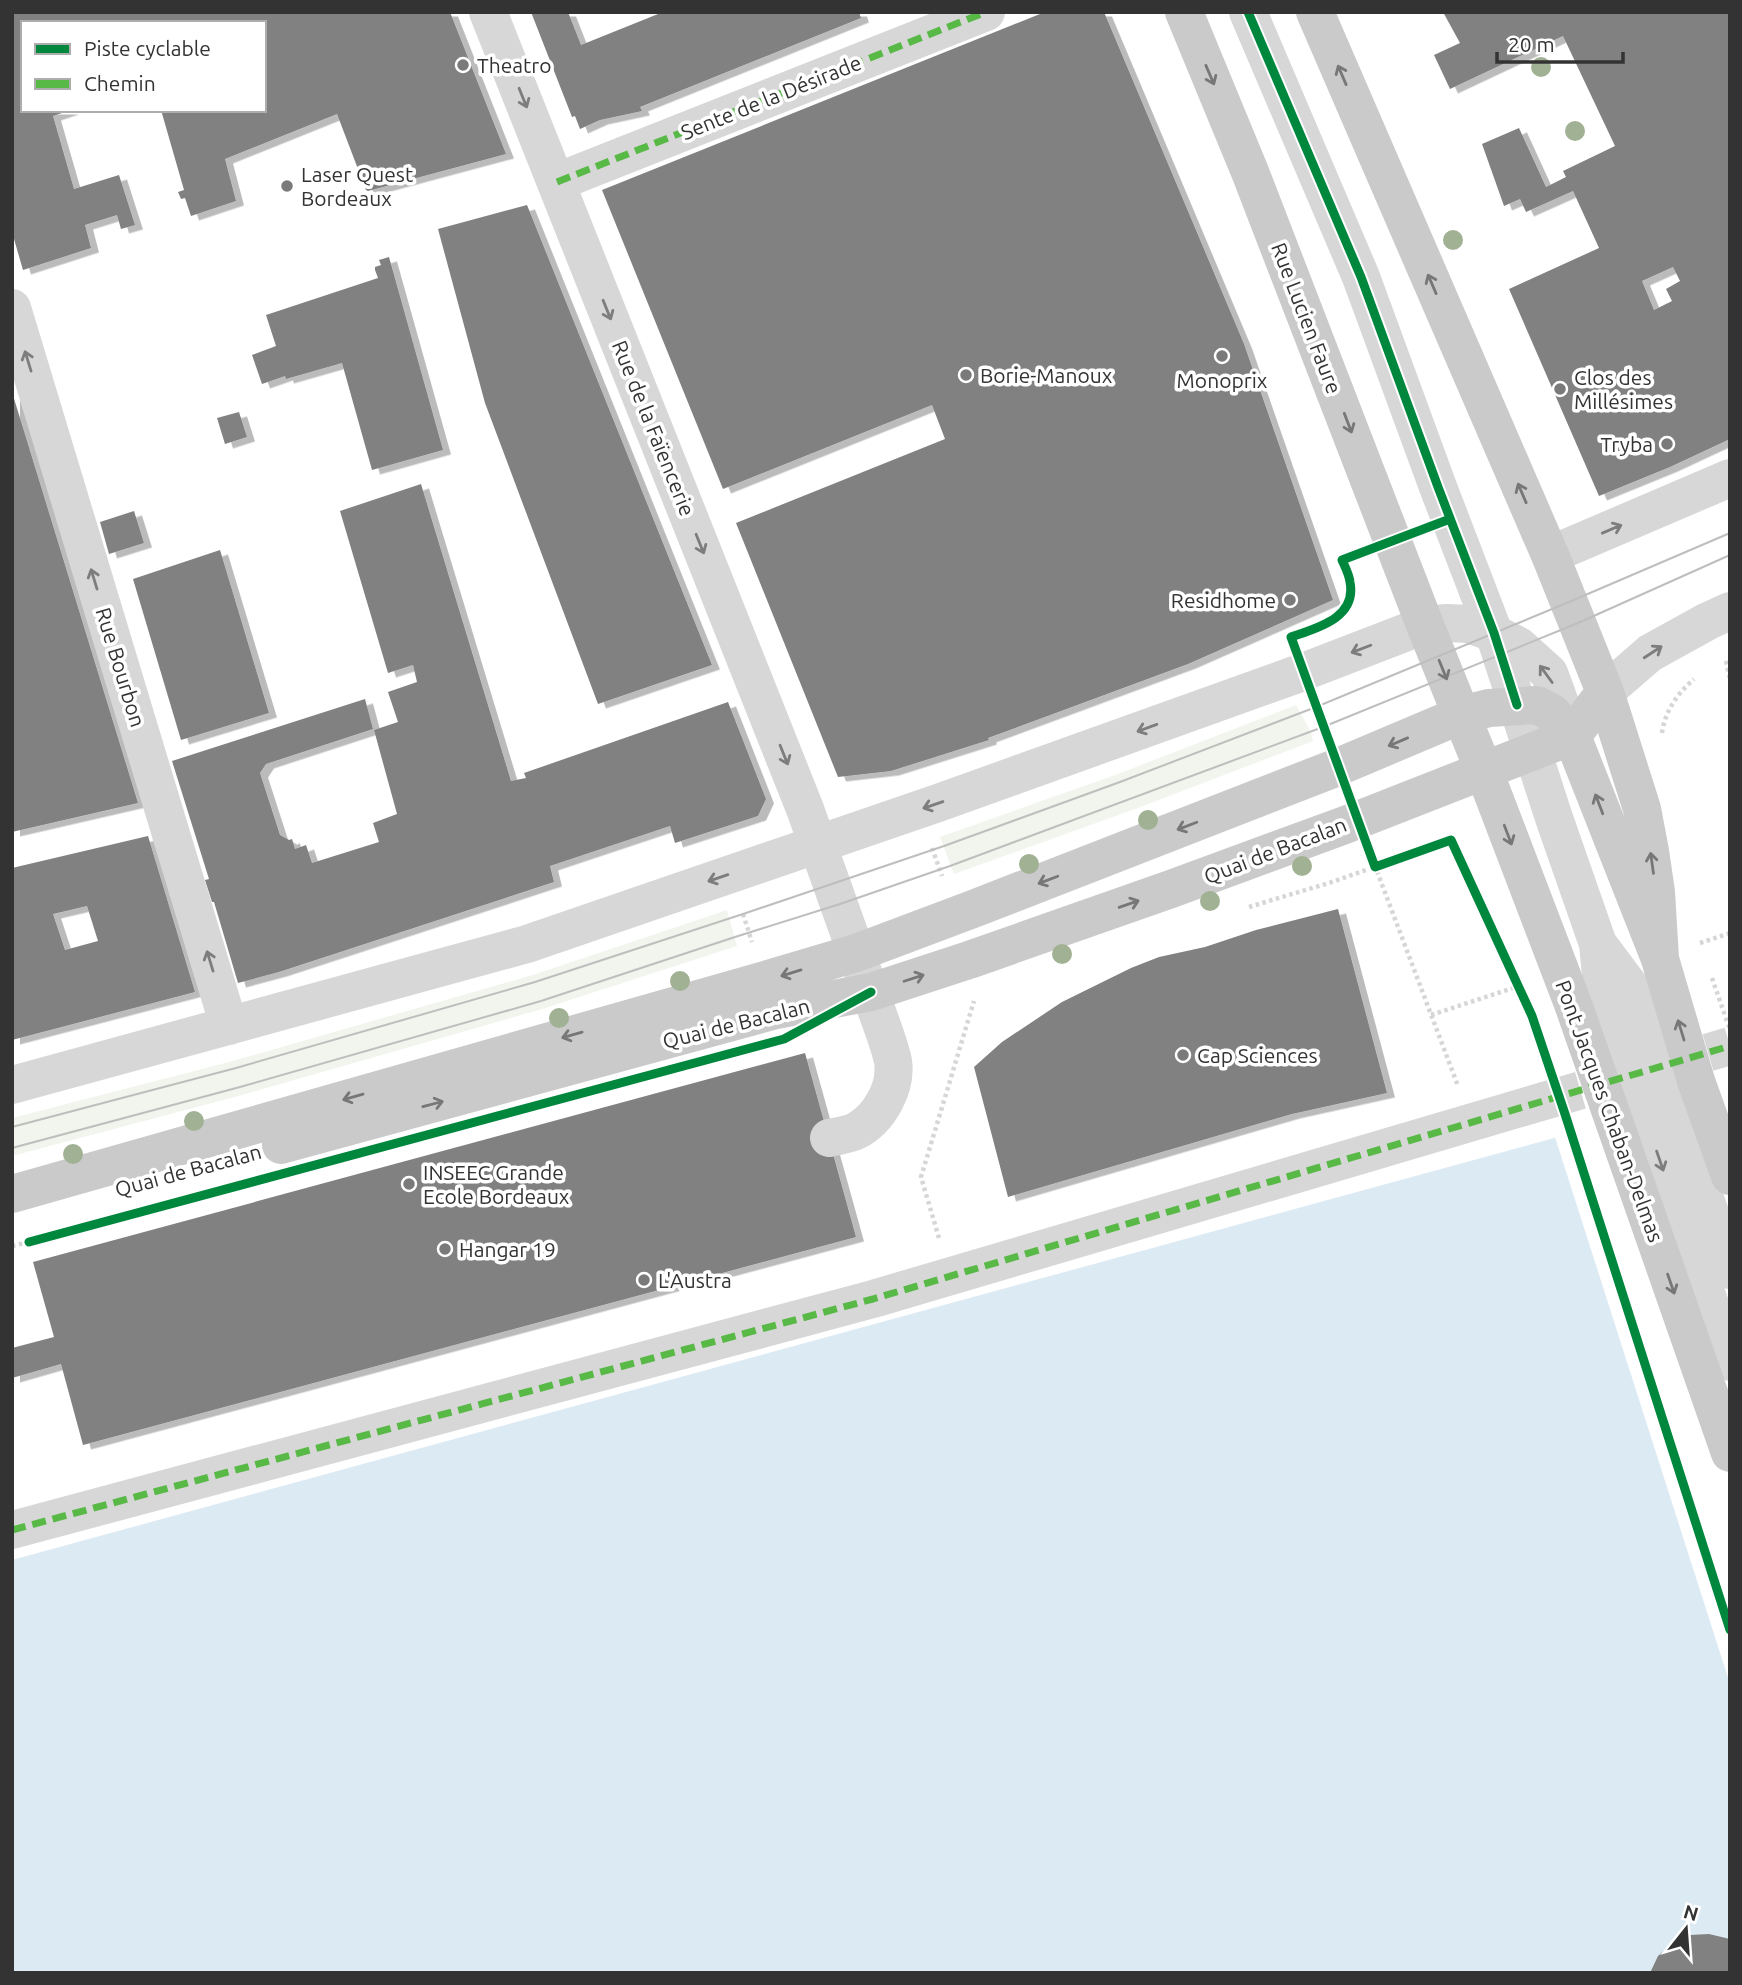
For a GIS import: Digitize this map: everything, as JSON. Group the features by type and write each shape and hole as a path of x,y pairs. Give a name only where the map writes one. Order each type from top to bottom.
{"main road":[{"name":"Rue Lucien Faure","path":"1184,12 1260,198 1461,715"},
{"path":"1315,12 1550,555"},
{"name":"Pont Jacques Chaban-Delmas","path":"1550,555 1605,692 1644,820 1656,892 1660,959 1652,1092 1730,1453"},
{"path":"1605,692 1573,736 1660,959"},
{"name":"Quai de Bacalan","path":"12,1194 856,953 1338,767 1461,715 1489,708 1536,705 1552,713 1573,736 1171,889 871,992 776,1010 28,1232"},
{"name":"Pont Jacques Chaban-Delmas","path":"1461,715 1568,992 1652,1092 1730,1176"}],"street":[{"name":"Rue de la Faïencerie","path":"488,12 806,809 871,992 893,1063 891,1086 881,1108 871,1121 854,1131 829,1138"},
{"name":"Sente de la Désirade","path":"556,182 986,12"},
{"path":"1248,12 1361,277 1494,633 1598,944 1603,996 1652,1092 1730,1270"},
{"name":"Rue Bourbon","path":"12,308 229,1026"},
{"path":"1550,555 1730,478"},
{"path":"1605,692 1650,653 1730,611"},
{"path":"12,1084 527,944 964,794 1303,672 1425,625 1468,624 1519,646 1549,673 1573,736"},
{"path":"1652,1092 1730,1362"},
{"path":"12,1530 859,1303 1544,1101"}],"path":[{"path":"1730,659 1726,661 1730,679"},
{"path":"1662,736 1664,717 1692,680 1703,674"},
{"path":"1472,1122 1375,867 1451,840 1524,996"},
{"path":"1699,943 1730,933"},
{"path":"1708,967 1730,1030"},
{"path":"1431,1015 1519,986"},
{"path":"948,1276 921,1177 978,990"},
{"path":"1574,1140 1730,1630"},
{"path":"12,1246 28,1232"}],"shaded area":[{"path":"1296,705 1313,741 954,874 940,837 1118,774"},
{"path":"727,910 737,946 542,1009 242,1095 12,1156 12,1118 233,1061 533,975"},
{"path":"1730,1090 1730,1973 12,1973 12,1560"}],"pier":[{"path":"1730,1086 1730,1684 1554,1134"}],"building":[{"path":"12,12 450,12 506,154 368,191 337,114 225,159 236,201 191,216 185,198 181,199 178,192 184,190 162,112 266,112 266,21 21,21 21,112 65,112 53,116 74,189 119,175 135,225 121,229 117,215 85,225 91,248 23,270 12,232"},
{"path":"531,12 568,12 581,45 663,12 859,12 861,18 640,107 642,111 600,120 580,129 575,116 572,117"},
{"name":"Borie-Manoux","path":"1045,12 1104,12 1244,344 1333,600 1188,664 988,738 989,740 891,771 838,777 736,523 945,439 932,405 723,489 602,190"},
{"path":"1443,12 1730,12 1730,439 1599,496 1509,289 1599,248 1573,191 1526,212 1520,199 1504,206 1482,144 1519,128 1546,187 1566,177 1563,171 1615,146 1563,36 1450,89 1434,55 1460,43","holes":["1673,267 1680,281 1666,289 1672,301 1654,310 1642,281"]},
{"path":"527,205 712,665 598,704 485,403 438,229"},
{"path":"389,257 443,450 372,470 342,363 262,384 252,355 276,346 266,315 378,278 375,267 381,265 379,260"},
{"path":"12,392 138,803 12,832"},
{"path":"239,412 247,437 225,444 217,418"},
{"path":"421,484 511,781 526,778 524,773 728,702 766,799 758,816 675,843 670,826 550,866 554,882 238,983 205,880 209,879 172,761 365,699 373,729 266,764 260,773 280,835 292,839 295,849 306,845 312,863 379,842 373,823 397,814 374,730 398,722 388,692 417,682 413,665 388,673 340,511"},
{"path":"134,511 144,543 109,554 100,522"},
{"path":"220,550 269,713 181,740 133,579"},
{"path":"148,836 195,992 12,1040 12,868","holes":["87,906 98,941 65,950 53,914"]},
{"name":"Cap Sciences","path":"1338,909 1387,1093 1292,1114 1008,1197 974,1067 1002,1042 1062,1002 1131,968 1159,957 1205,947 1256,930"},
{"name":"Hangar 19","path":"805,1053 856,1237 83,1445 61,1364 12,1378 12,1348 54,1337 33,1262"},
{"path":"1709,1934 1730,1939 1730,1973 1650,1973 1658,1956 1672,1943 1690,1935"}],"tunnel":[{"path":"1544,1101 1730,1046"}],"tram line":[{"path":"12,1127 236,1068 535,982 944,846 1316,707 1730,533"},
{"path":"12,1148 240,1087 541,1001 840,904 950,866 1323,727 1578,623 1730,555"}],"marked path":[{"path":"557,182 986,12"},
{"path":"12,1530 873,1299 1730,1046"}],"cycle path":[{"path":"1248,12 1361,277 1494,633 1517,705"},
{"path":"1450,519 1342,560 1350,582 1351,594 1347,605 1333,620 1291,637 1375,867 1451,840 1532,1016 1730,1630"},
{"path":"29,1242 784,1039 871,992"}],"place":[{"name":"Theatro","path":"463,65"},
{"name":"Laser Quest Bordeaux","path":"287,186"},
{"name":"Monoprix","path":"1222,356"},
{"name":"Borie-Manoux","path":"966,375"},
{"name":"Clos des Millésimes","path":"1560,389"},
{"name":"Tryba","path":"1667,444"},
{"name":"Residhome","path":"1290,600"},
{"name":"Cap Sciences","path":"1183,1055"},
{"name":"INSEEC Grande Ecole Bordeaux","path":"409,1184"},
{"name":"Hangar 19","path":"445,1249"},
{"name":"L'Austra","path":"644,1280"}]}
